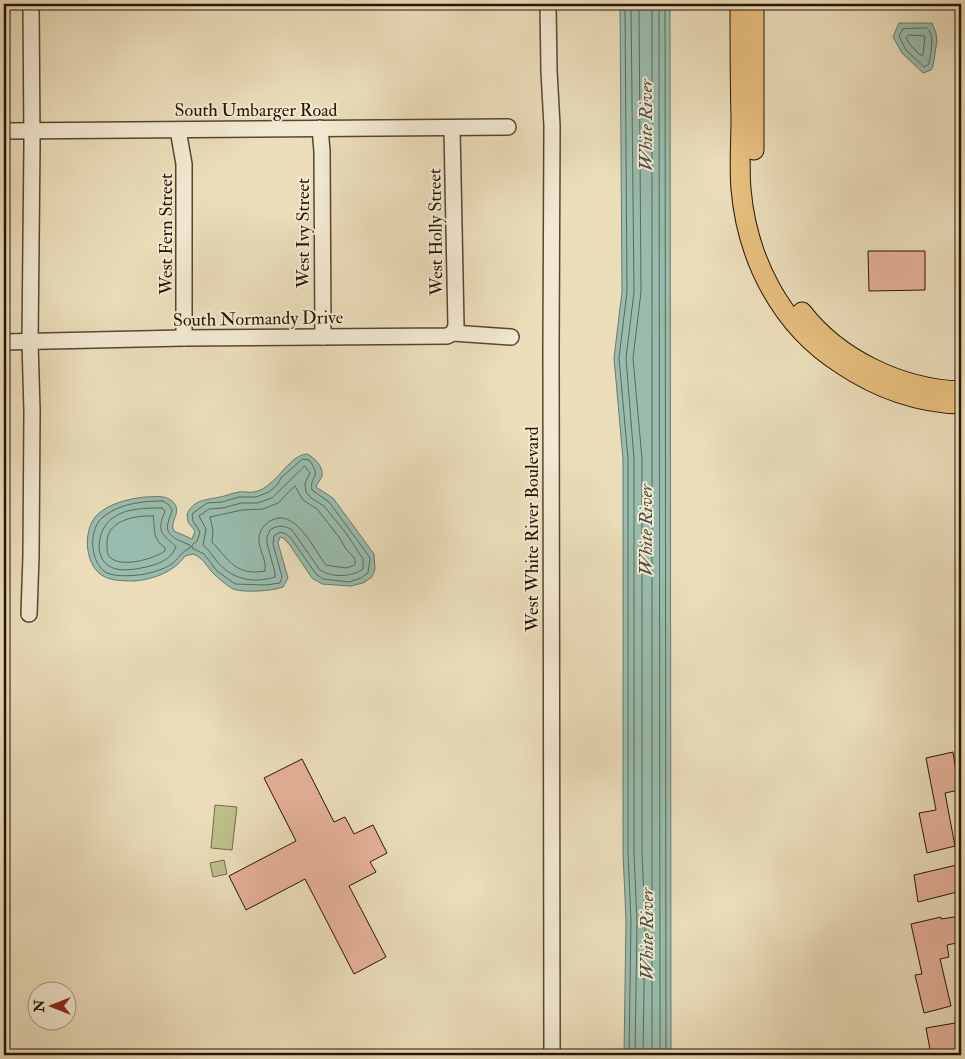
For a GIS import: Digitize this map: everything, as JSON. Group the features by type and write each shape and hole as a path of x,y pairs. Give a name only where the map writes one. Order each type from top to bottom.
{"main road":[{"path":"740,4 741,189 751,243 769,287 796,326 813,344 856,374 878,386 902,394 961,404"},
{"path":"754,4 754,188 764,239 780,280 806,317 822,334 862,363 883,374 905,382 932,388 961,391"}],"street":[{"path":"29,614 31,556 31,4"},
{"name":"West White River Boulevard","path":"548,4 552,126 552,1055"},
{"name":"South Umbarger Road","path":"4,132 508,127"},
{"name":"West Ivy Street","path":"320,128 322,161 322,337"},
{"name":"West Holly Street","path":"452,129 456,326 453,333"},
{"name":"West Fern Street","path":"178,130 184,164 184,338"},
{"name":"South Normandy Drive","path":"4,342 184,338 447,336 453,333 511,337"}],"green space":[{"path":"215,805 237,807 232,850 211,848"},
{"path":"224,860 227,874 213,877 210,863"}],"water":[{"name":"White River","path":"620,4 670,4 671,1055 624,1055 626,921 623,853 623,459 614,358 622,292"},
{"path":"899,23 932,23 937,41 931,70 923,73 902,53 893,37"},
{"path":"307,454 313,457 321,469 322,476 316,487 333,498 374,554 375,569 372,577 363,583 351,586 322,584 312,578 289,544 280,537 278,543 288,578 283,587 273,590 251,591 233,589 217,577 200,558 193,554 185,556 163,574 135,581 105,577 93,566 88,549 89,531 96,516 107,508 125,500 145,497 168,498 174,503 177,510 173,524 174,531 192,539 195,531 188,522 187,514 193,505 201,501 236,492 252,492 262,489 269,485 294,460"}],"building":[{"path":"868,251 925,251 925,290 869,291"},
{"path":"953,752 959,790 945,793 955,846 927,853 919,813 936,810 926,758"},
{"path":"302,759 334,822 345,817 354,834 373,825 387,853 370,862 376,872 349,886 386,957 354,974 305,879 246,910 229,876 296,841 264,778"},
{"path":"961,864 961,891 918,902 914,875"},
{"path":"961,916 961,942 947,945 949,957 940,959 951,1006 924,1013 915,975 922,974 911,924 941,917 941,919"},
{"path":"961,1022 961,1050 931,1055 926,1028"}]}
